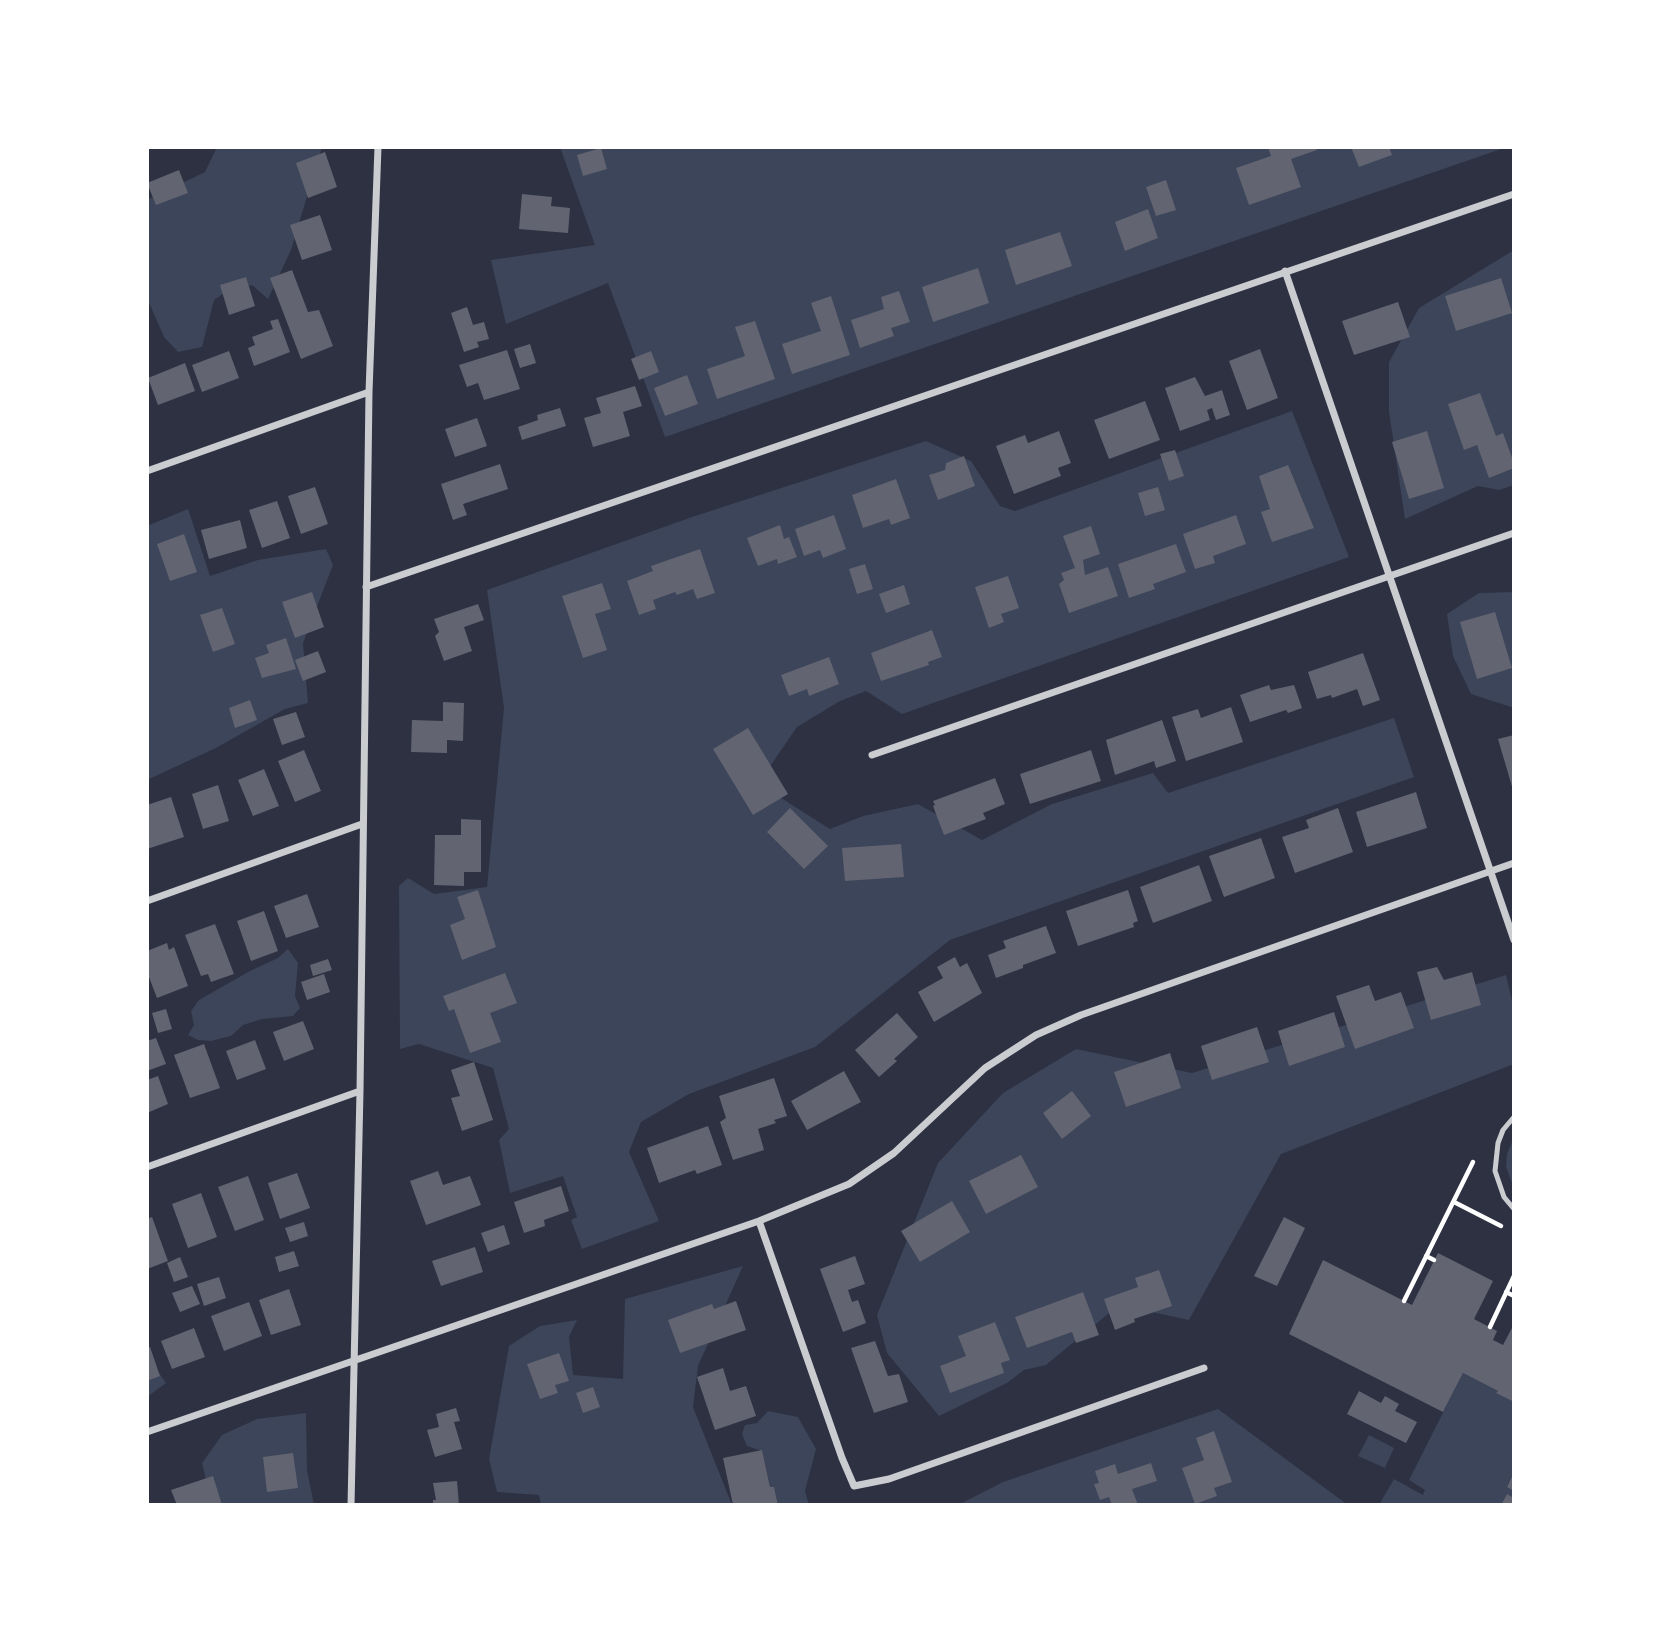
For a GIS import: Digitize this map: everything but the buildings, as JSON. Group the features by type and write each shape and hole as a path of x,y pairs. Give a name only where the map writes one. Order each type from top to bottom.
{"street":[{"path":"351,1505 360,1091 369,393 378,147"},
{"path":"366,587 1514,194"},
{"path":"1284,271 1514,940"},
{"path":"147,471 369,393"},
{"path":"872,755 1514,533"},
{"path":"147,901 362,824"},
{"path":"147,1432 759,1221 849,1184 894,1153 985,1068 1036,1035 1081,1015 1514,863"},
{"path":"147,1167 360,1091"},
{"path":"759,1221 854,1486 889,1479 1204,1368"}],"lane":[{"path":"1514,1117 1503,1130 1495,1157 1498,1184 1514,1209"}],"path":[{"path":"1404,1301 1473,1162"},
{"path":"1454,1202 1501,1226"},
{"path":"1426,1256 1434,1260"},
{"path":"1490,1327 1514,1276"},
{"path":"1506,1292 1514,1296"}],"shaded area":[{"path":"217,147 322,147 291,250 268,299 252,285 224,293 214,300 202,347 178,352 164,337 147,298 147,200 205,172"},
{"path":"560,147 1507,147 665,437 608,283 506,324 491,260 595,245"},
{"path":"1514,250 1514,485 1499,490 1478,486 1405,519 1389,412 1389,362 1419,308"},
{"path":"1292,411 1349,557 902,714 866,691 840,701 797,727 771,765 775,794 830,829 863,816 918,804 982,840 1052,804 1153,773 1168,793 1394,718 1414,777 950,940 815,1047 689,1094 641,1122 629,1152 659,1221 582,1249 571,1220 577,1217 563,1176 510,1193 499,1140 509,1129 493,1068 419,1044 400,1049 399,886 408,878 434,894 487,887 504,708 487,590 692,517 926,441 971,461 1000,506 1015,511"},
{"path":"188,509 210,576 258,560 326,549 333,565 303,643 308,703 285,709 216,748 147,780 147,526"},
{"path":"1514,592 1514,708 1471,694 1453,656 1447,614 1479,593"},
{"path":"288,949 298,963 295,996 300,1008 293,1016 262,1019 243,1025 231,1036 211,1041 198,1040 188,1035 194,1025 191,1011 199,1000 278,958"},
{"path":"1506,975 1514,1009 1514,1064 1281,1154 1189,1320 1119,1305 1046,1365 1024,1370 1007,1383 939,1416 887,1353 877,1315 938,1163 1003,1093 1076,1049 1192,1073"},
{"path":"1514,1137 1514,1189 1506,1167 1507,1154"},
{"path":"743,1266 698,1366 693,1407 732,1505 541,1505 539,1495 497,1492 489,1459 509,1346 540,1326 577,1320 569,1337 573,1375 623,1379 625,1299"},
{"path":"147,1356 166,1383 147,1397"},
{"path":"1463,1373 1514,1402 1514,1472 1507,1486 1514,1491 1514,1498 1507,1494 1501,1505 1380,1503 1394,1479 1423,1495 1425,1490 1409,1480"},
{"path":"1218,1409 1348,1505 958,1505 1003,1482"},
{"path":"768,1411 798,1417 816,1449 805,1491 809,1505 778,1505 774,1487 770,1487 762,1451 747,1446 742,1434 745,1425 757,1423"},
{"path":"306,1413 307,1470 314,1505 212,1505 202,1463 222,1435 257,1419"},
{"path":"1369,1435 1394,1448 1385,1468 1358,1456"}]}
